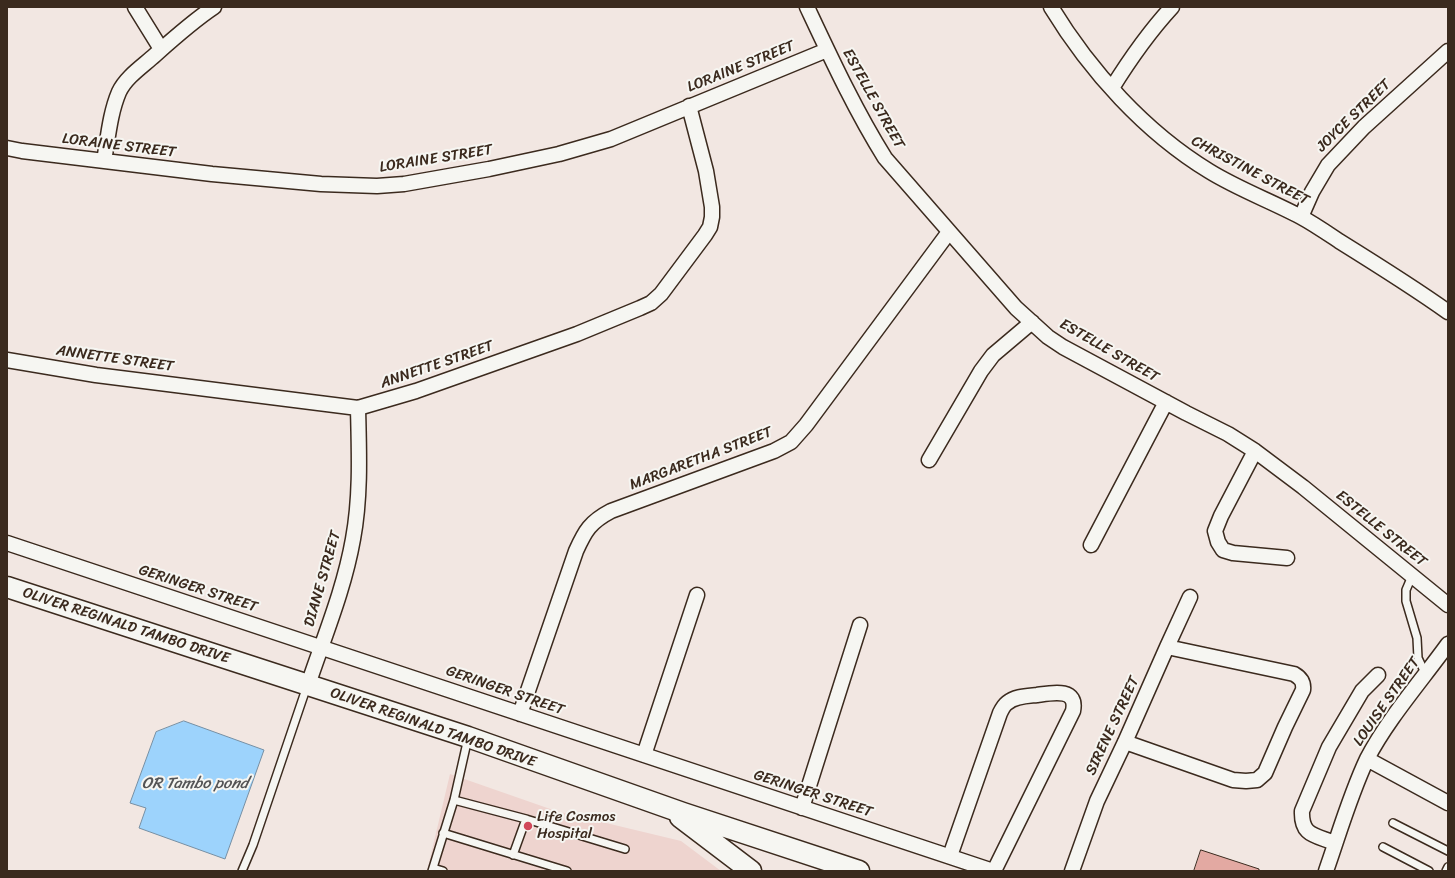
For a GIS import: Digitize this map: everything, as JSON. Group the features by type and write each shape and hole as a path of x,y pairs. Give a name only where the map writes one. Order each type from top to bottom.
{"main road":[{"name":"OLIVER REGINALD TAMBO DRIVE","path":"7,587 468,737 668,807 856,870"},
{"path":"668,807 752,871"}],"street":[{"path":"135,7 161,49"},
{"path":"104,161 111,122 120,92 126,82 161,49 203,14 214,7"},
{"name":"ESTELLE STREET","path":"807,7 869,132 885,158 1016,308 1048,337 1063,347 1228,434 1255,451 1303,487 1448,605"},
{"name":"CHRISTINE STREET","path":"1051,7 1076,46 1112,88 1148,125 1178,151 1210,172 1301,217 1358,252 1448,312"},
{"path":"1112,88 1152,30 1172,7"},
{"name":"LORAINE STREET","path":"7,148 22,152 212,174 321,184 352,186 404,184 489,169 586,148 827,50"},
{"name":"JOYCE STREET","path":"1301,217 1312,192 1328,165 1364,127 1448,51"},
{"name":"ANNETTE STREET","path":"7,360 96,375 358,408 416,391 577,334 651,303 661,294 710,227 712,207 706,172 689,106"},
{"name":"MARGARETHA STREET","path":"520,714 576,551 583,534 589,526 595,520 611,512 774,451 791,442 802,430 949,232"},
{"path":"929,460 981,371 993,355 1032,322"},
{"path":"1091,545 1166,402"},
{"name":"DIANE STREET","path":"308,686 320,647 338,600 353,539 357,505 359,450 358,408"},
{"path":"1255,451 1221,516 1216,531 1218,542 1223,550 1234,553 1287,558"},
{"name":"GERINGER STREET","path":"7,543 994,871"},
{"path":"644,755 697,595"},
{"name":"SIRENE STREET","path":"1072,871 1097,801 1190,597"},
{"path":"802,808 860,625"},
{"name":"LOUISE STREET","path":"1326,871 1355,786 1368,759 1381,735 1448,644"},
{"path":"1125,742 1233,780 1257,780 1265,773 1303,690 1304,684 1300,678 1294,674 1167,647"},
{"path":"1335,843 1307,831 1301,820 1302,811 1333,740 1362,691 1378,676"},
{"path":"950,856 1000,713 1004,706 1007,702 1021,697 1053,692 1066,694 1073,700 1073,711 994,871"},
{"path":"1368,759 1448,803"}],"lane":[{"path":"1412,576 1406,590 1406,601 1417,638 1418,658 1426,675"},
{"path":"242,871 253,846 308,686"},
{"path":"443,871 433,870 454,800 468,737"},
{"path":"454,800 625,849"},
{"path":"513,854 526,820"},
{"path":"1393,823 1448,851"},
{"path":"443,833 567,871"},
{"path":"1383,847 1430,871"},
{"path":"1446,871 1448,867"}],"shaded area":[{"name":"Life Cosmos Hospital","path":"450,774 556,811 681,841 721,871 427,871"}],"water":[{"name":"OR Tambo pond","path":"184,721 264,750 225,859 139,828 146,808 130,803 156,732"}],"building":[{"path":"1201,850 1259,869 1259,871 1194,871"}],"place":[{"name":"Life Cosmos Hospital","path":"528,826"}]}
